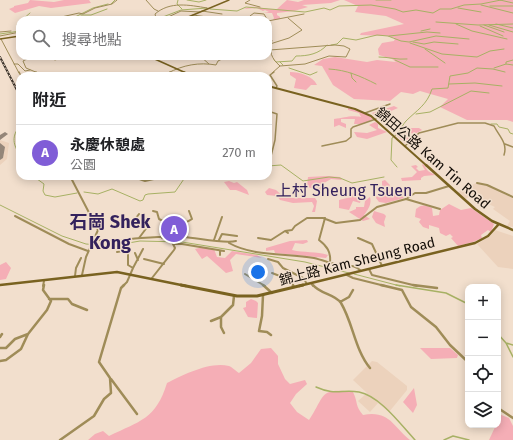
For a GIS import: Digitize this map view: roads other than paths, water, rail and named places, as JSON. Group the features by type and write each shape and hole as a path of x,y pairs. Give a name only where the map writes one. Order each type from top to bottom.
{"main road":[{"path":"193,15 229,0"},
{"path":"0,39 16,37"},
{"path":"157,60 184,72"},
{"name":"錦田公路 Kam Tin Road","path":"272,87 365,112 376,119 477,211 498,225 513,230"},
{"name":"錦上路 Kam Sheung Road","path":"0,285 110,272 152,278 234,295 263,295 475,243 490,235 498,225"}],"street":[{"path":"66,16 79,13 83,14 94,8 112,4 117,0"},
{"path":"146,0 154,9 158,11"},
{"path":"250,0 245,3 260,6"},
{"path":"156,16 155,14 158,11 166,7 178,6 207,8"},
{"path":"170,16 180,11 200,11 222,14"},
{"path":"250,16 255,13 264,14 265,16"},
{"path":"272,20 304,14"},
{"path":"193,15 200,16"},
{"path":"272,45 289,38 302,30 288,18"},
{"path":"0,32 11,31"},
{"path":"0,36 16,32"},
{"path":"0,39 19,72"},
{"path":"272,50 279,51 326,46 346,46 350,49 346,57 329,56 306,64 280,66 272,73"},
{"path":"272,57 273,61 280,66"},
{"path":"25,60 23,61 26,65 26,69 35,72"},
{"path":"204,60 210,65"},
{"path":"170,72 187,65 204,63 216,65 218,61 221,60"},
{"path":"14,64 18,64 25,71 32,70"},
{"path":"272,78 277,86 276,88"},
{"path":"365,112 390,104"},
{"path":"272,112 277,114 275,140 272,152"},
{"path":"322,146 347,140 351,136 352,127 376,119"},
{"path":"405,146 419,133 460,122 492,124 505,144 506,150 504,155"},
{"path":"505,144 513,147"},
{"path":"72,180 98,230 89,250 82,275"},
{"path":"139,180 149,182 155,180"},
{"path":"477,183 490,184 499,191 513,197"},
{"path":"258,238 271,240 285,231 292,230 306,218 325,218 336,222 360,220 377,207 406,199 415,193 426,193 449,186"},
{"path":"406,199 440,209"},
{"path":"153,211 157,212 159,219 165,222 178,223 190,222 192,219 189,211"},
{"path":"139,214 133,222 148,226 139,238"},
{"path":"15,216 41,228 64,243 89,250"},
{"path":"214,240 222,216"},
{"path":"15,221 19,218"},
{"path":"325,218 319,240 326,245 330,252 330,262"},
{"path":"162,238 165,222"},
{"path":"219,240 222,234 237,236"},
{"path":"95,239 104,242 115,242 139,238 170,239 183,237 219,240 238,247 354,266 359,272"},
{"path":"358,238 372,244 382,266"},
{"path":"152,278 175,249 170,239"},
{"path":"229,243 236,241"},
{"path":"173,243 224,251"},
{"path":"137,414 99,362 121,288 127,282 143,249"},
{"path":"117,252 128,250 128,264 133,268"},
{"path":"135,253 138,260"},
{"path":"75,276 76,268 81,258"},
{"path":"268,259 278,262 283,268 303,278 307,284"},
{"path":"144,260 164,264"},
{"path":"369,269 372,275 418,286 437,288"},
{"path":"272,273 290,280 294,287"},
{"path":"246,274 269,289 272,293"},
{"path":"347,274 352,278 402,290 411,307 436,327 450,345 465,359"},
{"path":"0,361 6,360 19,351 28,334 48,308 51,302 43,290 44,279"},
{"path":"311,283 316,289 340,302 354,332 363,360 370,368"},
{"path":"340,302 349,296 353,290"},
{"path":"212,321 222,316 233,305 234,295"},
{"path":"263,295 263,307 259,331 267,332 271,335"},
{"path":"49,299 68,300 72,304 88,310"},
{"path":"222,316 221,327 224,333"},
{"path":"0,348 6,348 15,339 28,334"},
{"path":"60,440 98,412 102,399 111,393 110,378"},
{"path":"501,410 513,418"}],"waterway":[{"path":"111,4 115,0"},
{"path":"178,0 177,4 182,9"},
{"path":"187,0 199,2 206,0"},
{"path":"376,0 391,0"},
{"path":"210,9 237,11 246,7 305,12 324,8 330,10 339,6 371,5 395,9 403,12 416,10 433,13 440,9 451,9 464,5 481,4 500,0"},
{"path":"500,0 513,3"},
{"path":"77,16 93,8 108,4"},
{"path":"481,5 513,13"},
{"path":"490,6 513,6"},
{"path":"165,16 181,10 207,8"},
{"path":"458,8 481,12"},
{"path":"81,15 91,15 107,9"},
{"path":"27,16 30,13"},
{"path":"436,22 478,25 498,24"},
{"path":"456,24 472,31 507,39"},
{"path":"498,24 513,28"},
{"path":"498,24 513,24"},
{"path":"484,25 504,32"},
{"path":"489,25 513,32"},
{"path":"480,26 503,36"},
{"path":"421,31 430,29"},
{"path":"0,34 16,32"},
{"path":"389,36 427,32 440,33"},
{"path":"331,45 337,44 343,38 356,40 377,35 388,36 401,41 409,42 436,36 469,39"},
{"path":"413,42 424,44 434,42 458,44"},
{"path":"410,43 442,54 477,57 490,51 504,49"},
{"path":"274,60 276,62 292,61 296,56 313,54 320,51 327,45"},
{"path":"425,49 445,63"},
{"path":"379,57 407,59"},
{"path":"395,60 410,67 438,67"},
{"path":"506,64 506,62 513,60"},
{"path":"280,62 283,65"},
{"path":"494,68 506,64"},
{"path":"506,64 513,65"},
{"path":"289,68 310,75 317,72"},
{"path":"397,167 391,160 392,138 424,103 430,95 432,89 448,88 450,76 468,73 477,68 493,69 505,72"},
{"path":"329,69 351,73"},
{"path":"351,73 376,84"},
{"path":"351,73 352,78 356,82"},
{"path":"449,84 475,83 502,86"},
{"path":"416,114 430,112 471,91 489,93"},
{"path":"491,124 497,124 499,127 508,129 510,133 513,134"},
{"path":"16,132 14,137 16,148"},
{"path":"272,166 281,165 303,181 329,177 340,178 352,183 384,177"},
{"path":"38,180 44,184 43,191 45,195 55,197 77,193"},
{"path":"84,192 98,194 112,189 140,201 143,200 145,195 148,194 175,192 183,180"},
{"path":"0,205 62,236 86,244 111,246 140,241 182,242 305,262 349,273"},
{"path":"354,274 396,285"},
{"path":"396,285 446,293 465,302"},
{"path":"501,337 506,343"},
{"path":"506,343 513,345"},
{"path":"506,343 513,357"},
{"path":"316,387 334,392 359,392 375,399 390,412 415,440"},
{"path":"444,440 453,436 469,440"}],"railway":[{"path":"0,57 16,88"}],"place":[{"name":"永慶休憩處","path":"174,229"}],"district":[{"name":"上村 Sheung Tsuen","path":"344,190"},
{"name":"石崗 Shek Kong","path":"110,232"}]}
